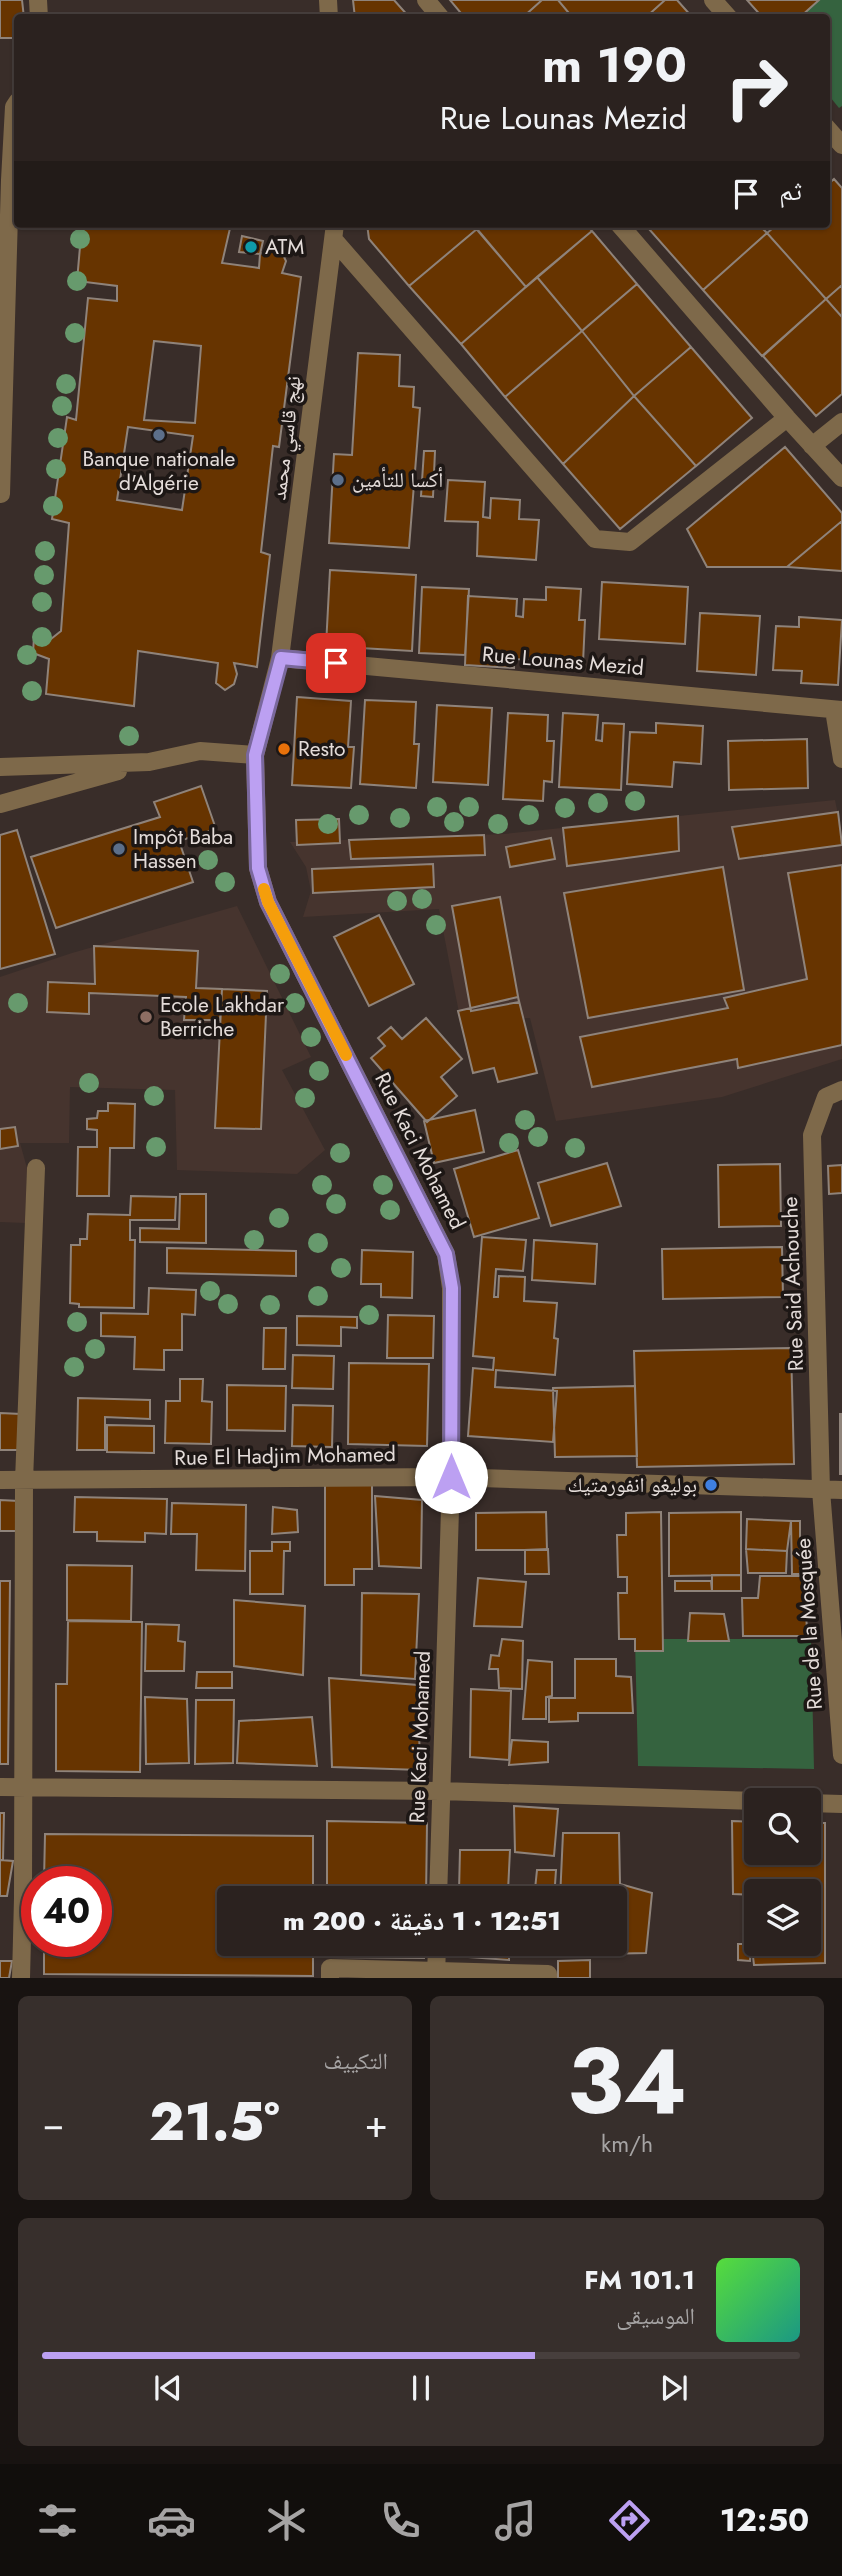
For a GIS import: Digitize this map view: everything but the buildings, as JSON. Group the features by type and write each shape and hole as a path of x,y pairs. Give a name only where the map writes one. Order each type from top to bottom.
{"street":[{"path":"426,0 438,14"},
{"path":"713,0 725,14"},
{"path":"1,494 14,122"},
{"path":"830,132 842,145"},
{"path":"622,228 842,478"},
{"path":"334,232 595,539 630,542 787,418"},
{"name":"نهج قاسي محمد","path":"281,658 334,232"},
{"path":"813,446 842,422"},
{"name":"Rue Lounas Mezid","path":"281,658 838,710"},
{"name":"Rue Kaci Mohamed","path":"281,658 255,755 258,868 268,902 446,1254 452,1288 451,1477 438,1886"},
{"path":"838,710 842,759"},
{"path":"0,804 149,762 200,751 255,755"},
{"path":"0,767 149,762"},
{"name":"Rue Said Achouche","path":"821,1490 812,1135 826,1097 842,1090"},
{"path":"21,1978 24,1481 36,1168"},
{"name":"Rue El Hadjim Mohamed","path":"0,1480 451,1477 842,1490"},
{"name":"Rue de la Mosquée","path":"821,1490 842,1755"},
{"path":"0,1787 441,1791 744,1801"},
{"path":"821,1803 842,1804"},
{"path":"436,1956 436,1974"},
{"path":"330,1978 330,1968 436,1974 548,1974 548,1978"}],"shaded area":[{"path":"835,800 842,834 842,1059 722,1097 556,1121 530,1018 460,1018 439,909 303,917 311,891 306,867 290,842 504,834"},
{"name":"Ecole Lakhdar Berriche","path":"237,906 311,1057 282,1070 325,1150 297,1174 177,1170 175,1090 70,1087 69,1143 20,1143 27,1168 25,1223 0,1222 0,977 72,953"}],"green space":[{"path":"819,0 842,0 842,106 839,108 830,97 830,14 803,14"},
{"path":"635,1639 811,1639 814,1769 638,1766"}],"slow traffic":[{"path":"264,889 268,902 346,1055"}],"place":[{"name":"ATM","path":"251,247"},
{"name":"Banque nationale d'Algérie","path":"159,435"},
{"name":"أكسا للتأمين","path":"338,480"},
{"name":"Resto","path":"284,749"},
{"name":"Impôt Baba Hassen","path":"119,849"},
{"name":"Ecole Lakhdar Berriche","path":"146,1017"},
{"name":"بوليغو انفورمتيك","path":"711,1485"}],"route":[{"path":"336,663 281,658 255,755 258,868 268,902 446,1254 452,1288 451,1477"}]}
